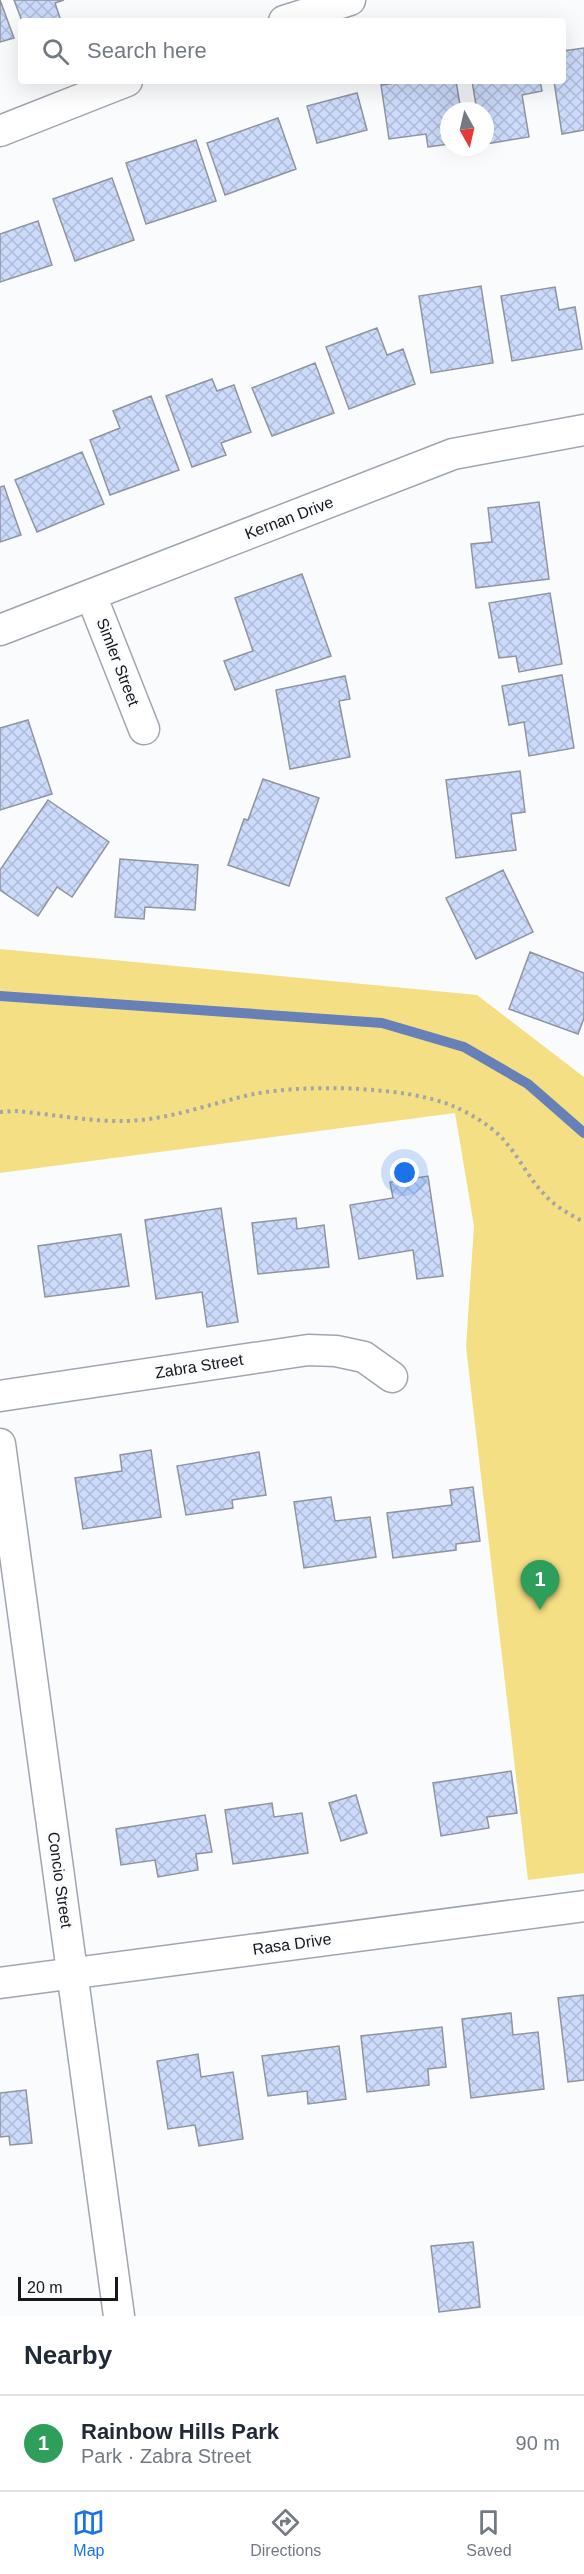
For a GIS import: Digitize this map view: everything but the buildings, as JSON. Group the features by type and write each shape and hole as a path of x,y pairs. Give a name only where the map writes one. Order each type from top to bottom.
{"street":[{"path":"293,18 350,0"},
{"path":"0,130 120,84"},
{"name":"Kernan Drive","path":"0,630 453,454 584,430"},
{"name":"Simler Street","path":"91,595 144,729"},
{"name":"Zabra Street","path":"0,1396 308,1350 336,1351 363,1357 392,1377"},
{"name":"Concio Street","path":"0,1444 119,2316"},
{"name":"Rasa Drive","path":"0,1983 584,1906"}],"path":[{"path":"0,1112 16,1111 125,1121 172,1115 256,1094 309,1089 367,1089 420,1098 452,1106 478,1120 502,1138 543,1194 563,1211 584,1222"}],"shaded area":[{"path":"0,949 477,995 584,1077 584,1873 528,1880 466,1347 474,1226 455,1113 0,1173"}],"waterway":[{"path":"0,996 382,1023 464,1047 528,1084 584,1133"}],"place":[{"name":"Rainbow Hills Park","path":"540,1610"}]}
